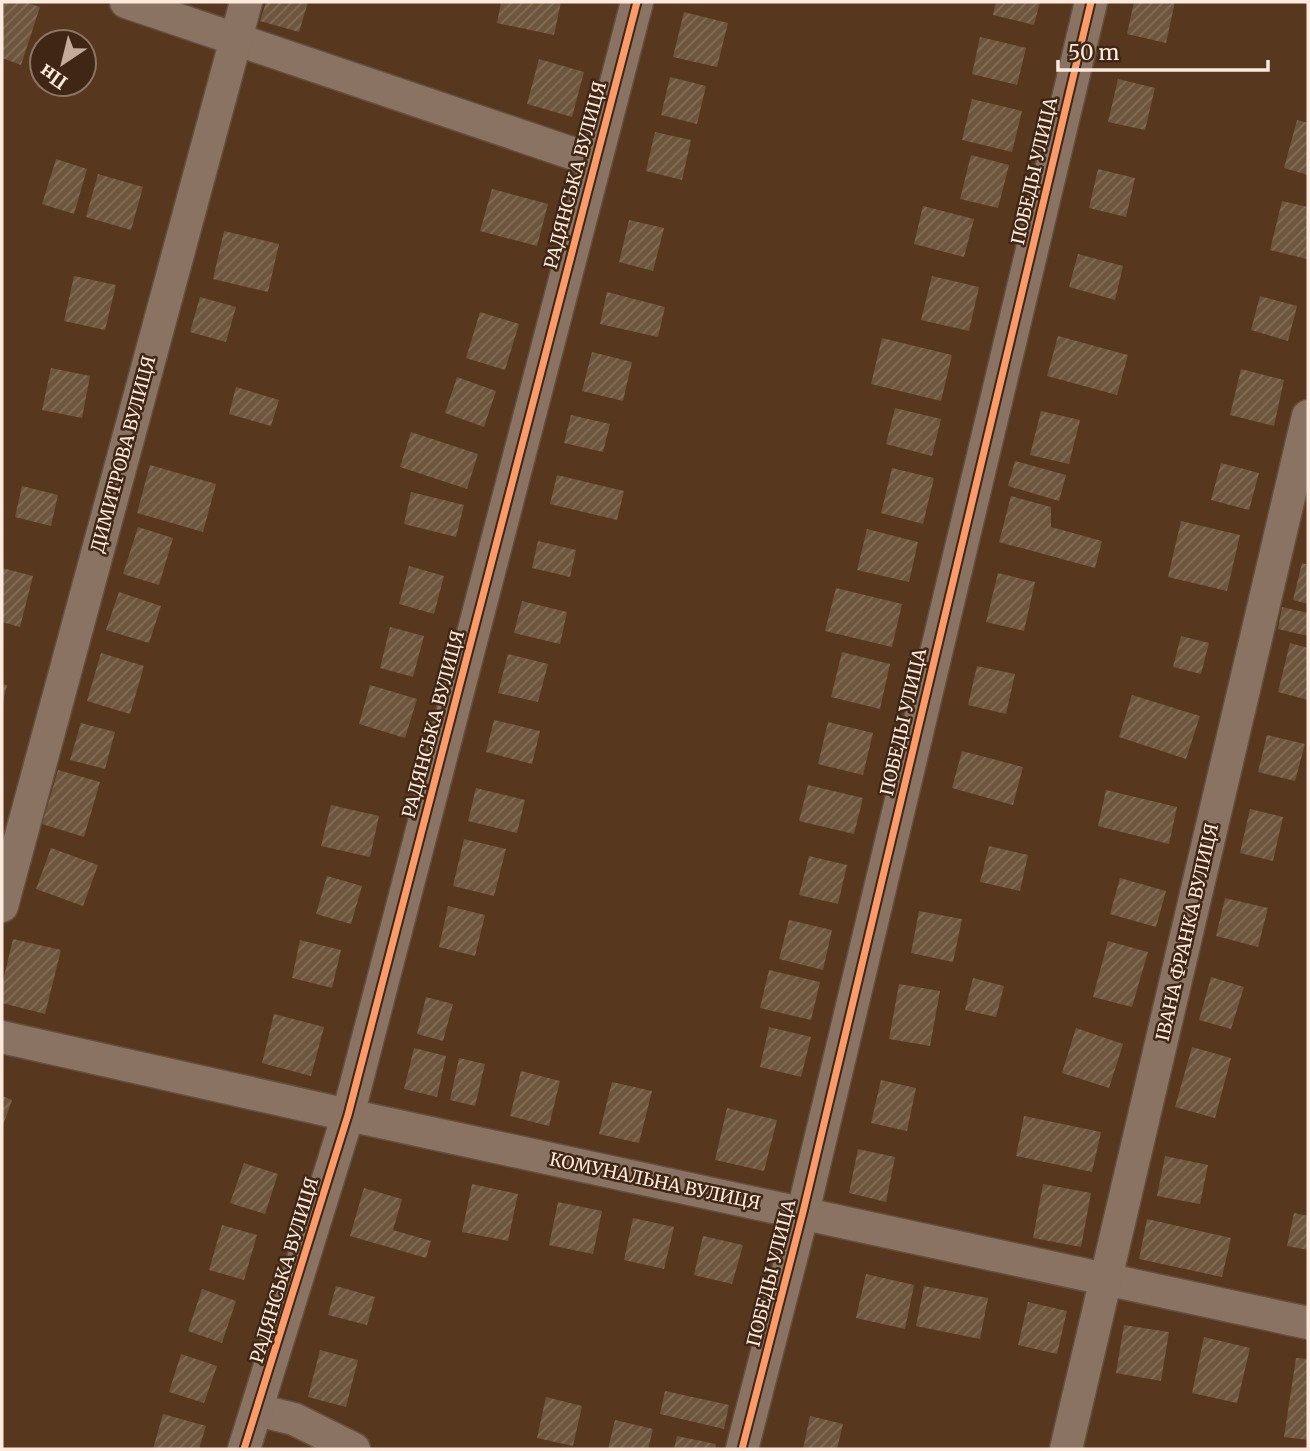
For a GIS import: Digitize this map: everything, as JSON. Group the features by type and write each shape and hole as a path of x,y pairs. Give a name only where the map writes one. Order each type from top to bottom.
{"street":[{"path":"126,2 595,161"},
{"name":"ДИМИТРОВА ВУЛИЦЯ","path":"2,906 246,2"},
{"name":"РАДЯНСЬКА ВУЛИЦЯ","path":"244,1449 348,1115 637,2"},
{"name":"ПОБЕДЫ УЛИЦА","path":"742,1449 803,1212 1091,2"},
{"name":"ІВАНА ФРАНКА ВУЛИЦЯ","path":"1066,1449 1308,416"},
{"name":"КОМУНАЛЬНА ВУЛИЦЯ","path":"2,1037 348,1115 1308,1323"},
{"path":"257,1410 294,1419 354,1449"}],"building":[{"path":"4,2 25,2 40,7 33,28 28,28 28,44 21,65 2,58"},
{"path":"266,2 308,2 299,32 260,21"},
{"path":"501,2 561,2 554,35 497,23"},
{"path":"996,2 1040,2 1034,25 993,15"},
{"path":"1134,2 1175,2 1166,43 1127,34"},
{"path":"684,12 728,23 717,67 673,57"},
{"path":"980,37 1026,48 1017,85 972,74"},
{"path":"539,59 584,72 572,117 527,104"},
{"path":"670,77 706,86 697,124 661,115"},
{"path":"1118,79 1155,88 1145,130 1108,122"},
{"path":"972,99 1022,111 1012,152 962,140"},
{"path":"1297,120 1308,123 1308,175 1284,168"},
{"path":"655,132 691,140 682,180 646,171"},
{"path":"971,155 1009,165 998,208 960,199"},
{"path":"56,159 87,169 74,214 42,204"},
{"path":"1098,169 1135,178 1126,217 1089,208"},
{"path":"98,174 143,187 131,230 86,217"},
{"path":"492,189 548,204 537,246 480,231"},
{"path":"1282,201 1308,207 1307,259 1270,250"},
{"path":"923,206 974,219 964,257 914,244"},
{"path":"629,220 664,228 653,271 619,262"},
{"path":"224,231 279,244 268,292 213,279"},
{"path":"1078,254 1123,266 1115,300 1069,287"},
{"path":"74,276 116,285 105,330 64,321"},
{"path":"932,276 979,287 969,331 921,320"},
{"path":"607,292 665,307 658,337 600,324"},
{"path":"1260,296 1297,306 1288,341 1251,330"},
{"path":"200,297 236,307 226,342 190,332"},
{"path":"480,312 519,324 505,370 466,358"},
{"path":"1058,336 1128,355 1117,395 1047,376"},
{"path":"882,338 952,355 941,401 871,384"},
{"path":"592,352 632,362 623,401 582,391"},
{"path":"51,368 90,376 82,418 42,410"},
{"path":"1241,369 1284,380 1274,426 1230,415"},
{"path":"457,377 496,391 484,427 445,413"},
{"path":"236,387 279,400 271,426 229,414"},
{"path":"895,408 941,419 932,456 886,444"},
{"path":"1041,411 1080,420 1069,464 1030,455"},
{"path":"571,415 610,424 603,452 564,443"},
{"path":"411,432 478,454 467,489 400,467"},
{"path":"1015,461 1066,475 1059,501 1008,486"},
{"path":"1221,463 1259,473 1249,510 1211,500"},
{"path":"150,465 216,484 203,532 137,513"},
{"path":"892,468 934,478 923,524 881,513"},
{"path":"557,475 624,491 617,520 550,504"},
{"path":"22,486 58,495 51,526 15,517"},
{"path":"411,492 464,505 456,537 404,524"},
{"path":"1011,496 1051,507 1051,527 1102,541 1095,568 999,542"},
{"path":"1181,521 1240,535 1227,591 1168,577"},
{"path":"138,527 173,538 159,585 123,574"},
{"path":"867,529 918,542 909,582 857,570"},
{"path":"538,541 576,550 570,577 532,568"},
{"path":"1302,563 1308,565 1308,604 1293,600"},
{"path":"409,566 444,576 434,614 399,604"},
{"path":"2,568 33,576 20,627 2,622"},
{"path":"998,573 1035,582 1024,631 986,622"},
{"path":"836,588 902,604 892,647 825,631"},
{"path":"119,592 161,606 149,643 106,630"},
{"path":"522,601 567,612 560,644 514,633"},
{"path":"1282,607 1308,613 1308,636 1278,629"},
{"path":"390,627 424,636 413,677 380,668"},
{"path":"1181,636 1209,643 1201,674 1173,667"},
{"path":"1290,643 1308,648 1308,700 1278,692"},
{"path":"842,652 890,664 880,709 831,697"},
{"path":"101,653 144,666 130,714 87,701"},
{"path":"508,654 548,664 538,702 498,693"},
{"path":"977,666 1015,674 1006,714 968,705"},
{"path":"2,684 7,685 3,702 2,702"},
{"path":"370,685 417,699 405,738 359,724"},
{"path":"1132,695 1200,716 1186,759 1119,737"},
{"path":"494,720 540,731 532,764 486,752"},
{"path":"828,722 873,733 863,775 818,764"},
{"path":"81,723 115,732 105,769 70,760"},
{"path":"1267,735 1305,744 1295,781 1258,772"},
{"path":"962,751 1023,767 1013,805 952,788"},
{"path":"58,770 100,782 84,837 42,824"},
{"path":"808,785 863,798 854,834 799,821"},
{"path":"476,788 525,800 517,833 468,821"},
{"path":"1106,790 1177,807 1169,844 1098,826"},
{"path":"331,805 379,816 370,857 321,846"},
{"path":"1250,809 1283,817 1273,861 1240,853"},
{"path":"464,839 506,849 494,896 453,886"},
{"path":"989,846 1028,855 1020,891 980,882"},
{"path":"51,848 98,865 83,906 36,889"},
{"path":"809,856 847,865 838,904 799,895"},
{"path":"327,876 362,886 351,924 316,914"},
{"path":"1120,878 1166,891 1156,927 1110,914"},
{"path":"1225,898 1268,908 1258,947 1216,936"},
{"path":"448,906 485,915 475,956 439,947"},
{"path":"919,911 962,919 953,962 911,953"},
{"path":"789,920 832,930 823,970 779,959"},
{"path":"13,939 61,950 45,1014 2,1003 2,985"},
{"path":"300,940 341,950 332,988 292,978"},
{"path":"1108,941 1148,952 1132,1007 1093,997"},
{"path":"769,970 820,982 811,1020 760,1008"},
{"path":"1211,977 1244,987 1231,1029 1199,1020"},
{"path":"973,978 1004,986 996,1017 965,1010"},
{"path":"899,984 940,991 930,1046 889,1039"},
{"path":"426,997 453,1004 443,1041 417,1034"},
{"path":"274,1014 324,1027 311,1076 262,1063"},
{"path":"769,1027 811,1037 801,1077 760,1067"},
{"path":"1076,1028 1123,1044 1109,1088 1062,1073"},
{"path":"1192,1047 1231,1058 1215,1118 1175,1107"},
{"path":"414,1048 446,1056 437,1097 404,1089"},
{"path":"459,1058 485,1064 475,1106 450,1100"},
{"path":"521,1071 560,1081 549,1126 510,1116"},
{"path":"881,1080 916,1088 907,1131 871,1123"},
{"path":"612,1082 652,1091 639,1143 599,1134"},
{"path":"2,1096 12,1100 2,1128"},
{"path":"727,1108 777,1120 764,1171 715,1160"},
{"path":"1024,1116 1101,1132 1092,1172 1016,1156"},
{"path":"858,1149 895,1157 886,1202 849,1193"},
{"path":"1165,1156 1208,1165 1200,1204 1157,1196"},
{"path":"244,1163 278,1174 265,1214 230,1203"},
{"path":"472,1184 518,1194 508,1241 462,1232"},
{"path":"1043,1184 1091,1193 1081,1247 1033,1238"},
{"path":"364,1188 402,1199 393,1230 431,1241 426,1258 350,1236"},
{"path":"558,1202 602,1211 593,1254 549,1245"},
{"path":"1294,1213 1308,1216 1308,1250 1287,1246"},
{"path":"633,1218 674,1227 664,1269 624,1260"},
{"path":"1147,1219 1231,1238 1222,1277 1139,1259"},
{"path":"222,1225 257,1235 244,1280 209,1270"},
{"path":"703,1236 743,1245 732,1284 694,1275"},
{"path":"866,1274 914,1285 905,1329 856,1318"},
{"path":"336,1286 375,1297 367,1325 328,1315"},
{"path":"924,1286 988,1298 980,1339 916,1326"},
{"path":"202,1289 236,1301 222,1343 188,1331"},
{"path":"1028,1302 1067,1311 1057,1354 1018,1345"},
{"path":"1124,1325 1169,1332 1161,1381 1116,1373"},
{"path":"1204,1337 1250,1348 1237,1403 1192,1393"},
{"path":"320,1350 358,1360 346,1407 308,1397"},
{"path":"181,1354 217,1366 204,1403 169,1392"},
{"path":"1296,1358 1308,1359 1308,1440 1284,1437"},
{"path":"665,1391 729,1405 724,1429 660,1414"},
{"path":"546,1397 582,1406 573,1446 537,1438"},
{"path":"163,1414 206,1426 199,1449 153,1449"},
{"path":"810,1416 843,1424 837,1449 803,1449"},
{"path":"615,1420 653,1429 648,1449 608,1449"},
{"path":"677,1436 716,1444 715,1449 674,1449"}],"cycle path":[{"path":"244,1449 348,1115 637,2"},
{"path":"742,1449 803,1212 1091,2"}]}
